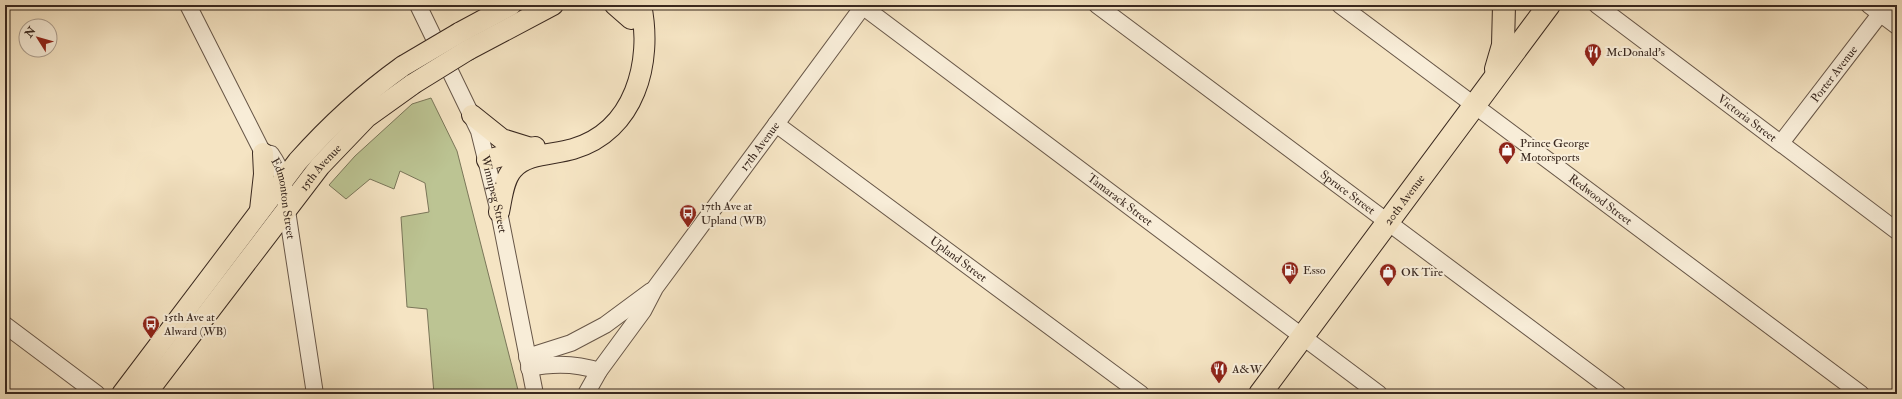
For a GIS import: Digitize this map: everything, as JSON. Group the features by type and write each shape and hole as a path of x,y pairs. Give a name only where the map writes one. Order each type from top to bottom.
{"highway":[{"path":"1492,82 1503,45 1504,5"},
{"name":"20th Avenue","path":"1260,394 1549,5"}],"main road":[{"name":"15th Avenue","path":"146,394 287,208 342,141 367,117 413,84 463,41 511,5"},
{"name":"15th Avenue","path":"122,394 284,179 330,126 357,101 404,66 463,41 535,14 553,5"},
{"path":"535,14 568,5"},
{"path":"499,212 508,176 519,164 538,157 573,149 595,140 618,121 634,97 644,64 645,28 633,10 615,5"},
{"path":"487,160 572,138 589,130 609,114 624,93 634,62 633,10"},
{"path":"472,115 502,139 531,148"},
{"path":"260,212 264,174 263,153"}],"street":[{"name":"Edmonton Street","path":"188,5 263,153 271,154 280,167 284,179 315,394"},
{"name":"Winnipeg Street","path":"418,5 479,131 499,212 535,394"},
{"name":"Spruce Street","path":"1097,5 1618,394"},
{"name":"Redwood Street","path":"1340,5 1861,394"},
{"name":"Victoria Street","path":"1597,5 1897,231"},
{"name":"17th Avenue","path":"586,394 599,371 643,311 655,288 863,6"},
{"name":"Tamarack Street","path":"863,6 1379,394"},
{"name":"Porter Avenue","path":"1781,143 1879,8"},
{"path":"1879,8 1897,26"},
{"name":"Upland Street","path":"776,124 1141,394"},
{"name":"17th Avenue","path":"528,363 605,325 655,288"},
{"path":"5,325 97,394"},
{"path":"528,363 544,365 566,364 599,371"}],"green space":[{"path":"431,98 457,151 519,394 434,394 427,309 407,307 401,217 429,212 425,183 400,171 394,189 370,179 346,199 329,185 355,156 412,104"}],"place":[{"name":"McDonald's","path":"1593,67"},
{"name":"Prince George Motorsports","path":"1507,165"},
{"name":"17th Ave at Upland (WB)","path":"688,228"},
{"name":"Esso","path":"1290,285"},
{"name":"OK Tire","path":"1388,287"},
{"name":"15th Ave at Alward (WB)","path":"151,339"},
{"name":"A&W","path":"1219,384"}]}
